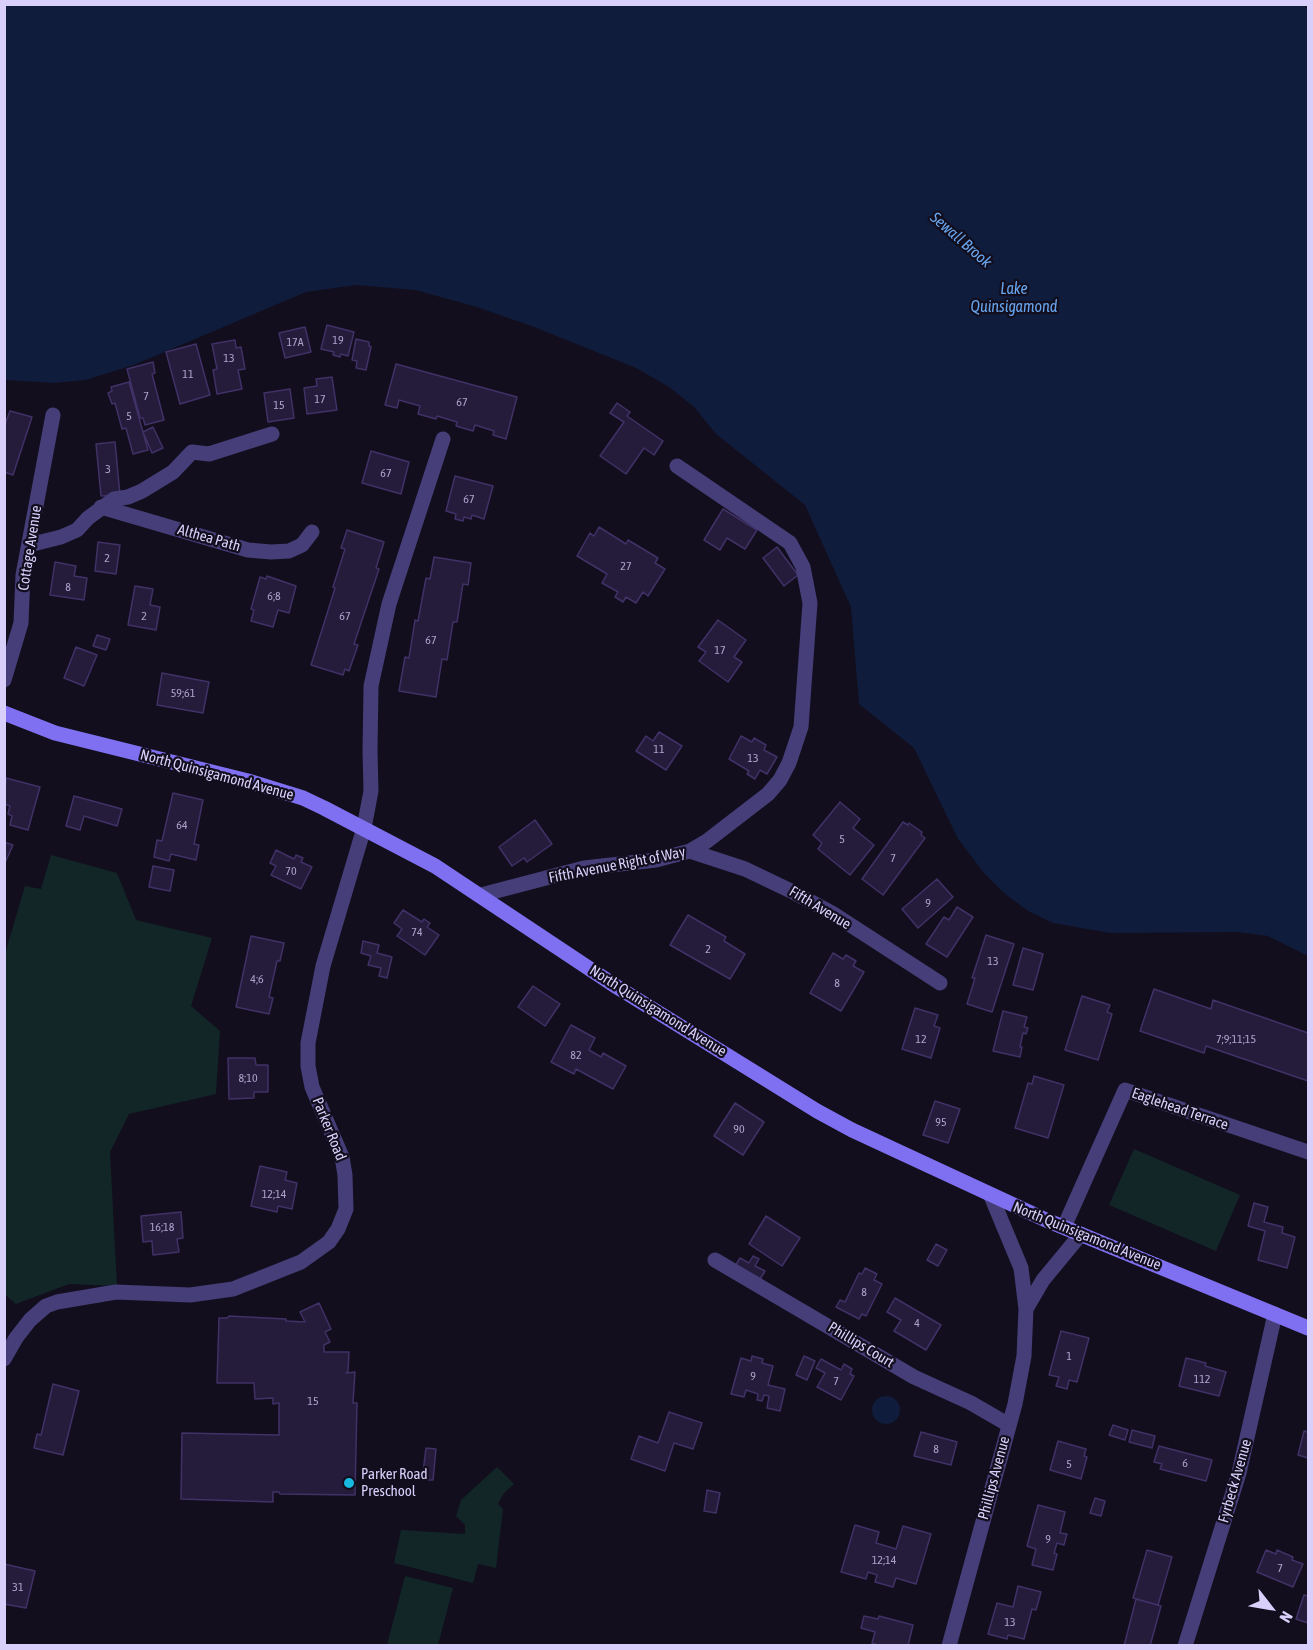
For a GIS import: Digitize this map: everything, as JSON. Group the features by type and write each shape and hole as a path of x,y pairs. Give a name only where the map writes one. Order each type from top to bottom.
{"main road":[{"name":"North Quinsigamond Avenue","path":"4,713 85,742 196,768 303,798 435,866 617,987 817,1111 879,1144 991,1196 1308,1328"}],"street":[{"name":"Cottage Avenue","path":"4,680 20,630 23,575 53,415"},
{"path":"29,545 61,537 77,530 101,507 114,499 128,497 142,491 173,472 192,452 210,454 272,434"},
{"name":"Parker Road","path":"4,1359 22,1328 44,1308 68,1300 116,1292 190,1295 233,1289 301,1262 329,1242 338,1229 346,1209 342,1157 312,1087 308,1054 323,966 364,828 371,791 371,686 389,604 443,439"},
{"name":"Fifth Avenue Right of Way","path":"481,896 584,868 656,860 690,851 707,841 768,794 780,780 789,764 801,727 810,603 803,567 790,543 677,466"},
{"name":"Althea Path","path":"101,507 248,549 271,552 289,551 302,544 312,532"},
{"name":"Fifth Avenue","path":"690,851 745,869 792,891 940,983"},
{"name":"Eaglehead Terrace","path":"1064,1227 1125,1090 1308,1152"},
{"name":"Phillips Avenue","path":"949,1646 1009,1425 1024,1356 1026,1309 1021,1268 991,1196"},
{"name":"Phillips Avenue","path":"1026,1309 1043,1280 1081,1234"},
{"name":"Phillips Court","path":"715,1260 914,1377 971,1403 1009,1425"},
{"name":"Fyrbeck Avenue","path":"1185,1646 1239,1473 1275,1314"}],"green space":[{"path":"51,855 117,873 136,920 212,938 191,1006 220,1031 216,1094 129,1114 110,1152 117,1286 69,1284 16,1304 4,1294 4,957 25,886 41,889"},
{"path":"1134,1149 1240,1195 1216,1251 1109,1205"},
{"path":"497,1467 514,1484 504,1493 498,1504 503,1509 496,1568 478,1564 473,1583 394,1563 401,1530 465,1534 465,1525 456,1516 461,1500"},
{"path":"405,1576 453,1588 438,1645 387,1645"}],"water":[{"name":"Lake Quinsigamond","path":"5,4 1302,4 1308,9 1308,956 1268,936 1237,932 1110,933 1053,923 1028,911 1004,893 984,873 958,839 914,748 859,704 851,607 805,505 716,434 694,407 669,387 636,368 477,307 415,290 356,285 306,292 134,365 85,380 55,383 5,380"},
{"path":"886,1396 896,1400 900,1410 896,1420 886,1424 876,1420 872,1410 876,1400"}],"building":[{"path":"327,325 354,332 348,356 341,354 340,357 333,355 334,352 321,349"},
{"path":"305,327 311,352 285,358 279,333"},
{"path":"356,339 369,342 371,347 366,370 356,368 357,361 352,360"},
{"path":"235,340 236,348 241,347 245,369 238,370 242,389 217,394 213,370 217,369 212,344"},
{"path":"196,344 210,395 180,404 166,352"},
{"path":"153,362 155,373 152,374 164,420 145,425 143,418 140,418 127,369"},
{"path":"396,364 517,397 506,439 493,435 494,431 475,425 473,431 456,426 457,422 437,416 436,419 418,414 420,406 399,400 397,408 385,405"},
{"path":"332,377 337,410 307,414 304,388 317,386 316,379"},
{"path":"129,382 148,450 133,454 126,428 122,429 115,403 112,404 108,393 112,391 111,387"},
{"path":"290,389 294,418 268,422 264,393"},
{"path":"617,403 630,412 627,416 663,441 654,455 644,448 626,474 600,456 624,422 610,413"},
{"path":"10,411 32,417 13,475 4,472 4,427"},
{"path":"153,427 163,448 152,453 143,432"},
{"path":"115,442 120,495 101,496 96,444"},
{"path":"371,451 409,462 401,494 362,483"},
{"path":"455,476 493,486 484,519 472,515 471,519 464,517 463,521 455,519 456,514 446,511"},
{"path":"723,509 757,530 745,549 727,538 720,550 704,540"},
{"path":"599,527 626,544 628,540 658,558 655,563 665,569 648,596 643,592 636,603 626,597 623,602 615,597 618,592 602,583 607,574 577,556 590,533 594,536"},
{"path":"347,530 384,542 376,568 379,569 354,644 358,645 349,671 345,669 343,675 311,665 335,588 333,587 345,549 341,548"},
{"path":"98,542 120,545 116,574 95,571"},
{"path":"777,547 798,575 784,586 763,558"},
{"path":"434,557 471,563 468,585 463,584 457,622 453,622 447,660 442,659 436,697 399,691 405,657 409,658 415,620 418,621 426,578 430,579"},
{"path":"55,562 76,566 74,576 87,578 84,600 50,595"},
{"path":"267,576 296,586 289,613 278,610 273,627 251,621 254,610 251,609 260,577 266,579"},
{"path":"135,586 153,589 150,605 160,607 156,630 128,625"},
{"path":"718,620 746,640 734,657 742,662 728,682 699,661 706,652 698,647"},
{"path":"97,635 110,639 106,650 93,646"},
{"path":"76,647 97,655 84,686 64,678"},
{"path":"162,673 209,682 203,713 157,705"},
{"path":"659,732 682,746 666,770 636,751 646,736 653,741"},
{"path":"741,736 752,742 754,738 766,745 764,750 777,757 767,774 760,770 755,779 747,774 749,771 729,759"},
{"path":"6,778 40,787 28,830 10,825 12,816 8,814 10,806 4,804"},
{"path":"173,793 203,800 194,844 199,845 196,860 171,854 169,861 154,857 157,840 162,841"},
{"path":"74,796 122,809 117,826 84,816 80,830 66,826"},
{"path":"840,802 860,819 853,828 874,845 850,875 818,849 822,843 813,835"},
{"path":"535,820 552,844 527,862 524,858 512,866 499,847"},
{"path":"903,822 908,825 909,823 922,832 921,835 925,838 883,895 862,879"},
{"path":"4,842 13,845 4,865"},
{"path":"276,850 294,859 296,855 303,858 301,862 312,867 301,889 271,875 276,866 270,863"},
{"path":"153,866 174,870 170,891 149,887"},
{"path":"937,879 953,897 918,928 902,909"},
{"path":"957,907 973,917 947,957 926,944 944,917 949,920"},
{"path":"403,910 422,922 424,919 430,923 427,927 439,935 425,955 397,936 402,929 394,923"},
{"path":"688,915 726,937 724,941 745,954 730,979 670,945"},
{"path":"986,935 1014,944 992,1012 967,1004 975,978 972,978"},
{"path":"251,936 284,943 280,961 277,961 269,997 273,998 269,1014 236,1007"},
{"path":"363,941 379,945 377,953 392,957 387,978 379,976 381,968 368,965 371,956 361,953"},
{"path":"1023,948 1043,954 1033,990 1013,985"},
{"path":"833,953 843,959 846,955 856,961 853,966 864,972 841,1011 810,993"},
{"path":"533,986 560,1004 545,1026 518,1007"},
{"path":"1154,989 1211,1009 1213,1000 1308,1033 1308,1081 1206,1046 1204,1053 1140,1031"},
{"path":"1082,996 1110,1005 1107,1012 1112,1014 1098,1060 1065,1050"},
{"path":"915,1008 938,1015 934,1026 940,1028 931,1058 902,1049"},
{"path":"1003,1011 1027,1017 1024,1027 1028,1028 1026,1034 1023,1033 1020,1057 993,1051"},
{"path":"571,1025 595,1038 589,1050 601,1057 603,1053 626,1066 613,1089 576,1069 574,1074 551,1062"},
{"path":"228,1058 255,1058 256,1065 268,1065 268,1092 254,1092 254,1098 229,1099"},
{"path":"1034,1076 1064,1085 1048,1138 1015,1128 1028,1083 1032,1084"},
{"path":"935,1101 960,1109 948,1143 923,1135"},
{"path":"735,1103 764,1122 743,1155 714,1136"},
{"path":"260,1166 287,1172 285,1180 297,1183 292,1209 278,1206 277,1212 251,1206"},
{"path":"1254,1203 1268,1207 1264,1222 1283,1227 1282,1233 1295,1237 1287,1268 1258,1260 1265,1231 1248,1226"},
{"path":"181,1212 183,1238 177,1239 179,1252 153,1255 152,1241 143,1242 141,1216"},
{"path":"766,1216 800,1238 782,1266 749,1244"},
{"path":"936,1244 947,1250 938,1266 927,1260"},
{"path":"753,1256 759,1259 755,1266 765,1271 759,1281 734,1268 740,1258 749,1263"},
{"path":"865,1268 877,1274 874,1280 882,1284 866,1316 862,1314 859,1319 836,1307 840,1300 845,1302 859,1273 862,1274"},
{"path":"895,1298 941,1325 926,1350 894,1331 901,1320 887,1312"},
{"path":"319,1303 331,1329 325,1332 330,1342 324,1345 324,1352 349,1352 346,1373 355,1372 353,1403 357,1403 355,1495 273,1492 273,1502 181,1499 182,1433 279,1435 279,1403 273,1404 273,1398 255,1399 254,1383 217,1383 219,1318 229,1316 305,1322 300,1312"},
{"path":"1061,1331 1089,1338 1077,1382 1069,1380 1067,1389 1056,1386 1059,1377 1049,1375"},
{"path":"752,1356 763,1359 762,1363 773,1366 768,1385 785,1389 780,1411 767,1408 769,1396 764,1395 762,1401 757,1400 758,1394 746,1390 744,1397 731,1394 741,1358 751,1361"},
{"path":"804,1356 815,1361 807,1380 796,1375"},
{"path":"1186,1358 1206,1363 1205,1366 1226,1372 1219,1396 1179,1386"},
{"path":"821,1359 841,1370 844,1364 852,1369 850,1374 854,1376 841,1400 817,1387 825,1373 816,1368"},
{"path":"53,1384 79,1391 63,1455 34,1448 37,1434 41,1435"},
{"path":"669,1412 702,1423 693,1449 674,1443 665,1471 631,1459 639,1436 658,1443"},
{"path":"1113,1425 1128,1430 1125,1440 1109,1435"},
{"path":"1132,1430 1155,1436 1152,1448 1129,1442"},
{"path":"1304,1431 1308,1432 1308,1458 1298,1455"},
{"path":"921,1432 957,1442 951,1465 914,1456"},
{"path":"1058,1441 1086,1449 1084,1456 1087,1457 1081,1479 1050,1470"},
{"path":"1159,1446 1212,1460 1206,1481 1160,1469 1162,1464 1154,1462"},
{"path":"426,1448 436,1449 433,1480 422,1480"},
{"path":"707,1490 720,1493 716,1513 704,1511"},
{"path":"1095,1498 1105,1501 1101,1516 1090,1513"},
{"path":"1038,1505 1065,1512 1060,1533 1067,1534 1064,1545 1057,1543 1053,1570 1032,1565 1036,1549 1027,1546"},
{"path":"855,1525 879,1532 876,1543 896,1549 903,1526 931,1534 916,1584 896,1578 893,1587 875,1582 877,1575 868,1572 866,1579 841,1572"},
{"path":"1147,1550 1172,1557 1158,1605 1133,1598"},
{"path":"1266,1550 1276,1554 1277,1550 1303,1564 1293,1587 1257,1572"},
{"path":"4,1564 35,1571 26,1608 4,1604"},
{"path":"1018,1586 1041,1592 1036,1610 1032,1609 1024,1639 1008,1635 1007,1639 988,1634 997,1603 1013,1607"},
{"path":"1304,1595 1308,1596 1308,1623 1296,1619"},
{"path":"1136,1599 1161,1606 1150,1646 1124,1646"},
{"path":"864,1616 878,1619 879,1616 913,1625 908,1646 881,1646 872,1643 875,1632 861,1628"}],"place":[{"name":"Parker Road Preschool","path":"349,1483"}],"water label":[{"name":"Sewall Brook","path":"961,240"}]}
